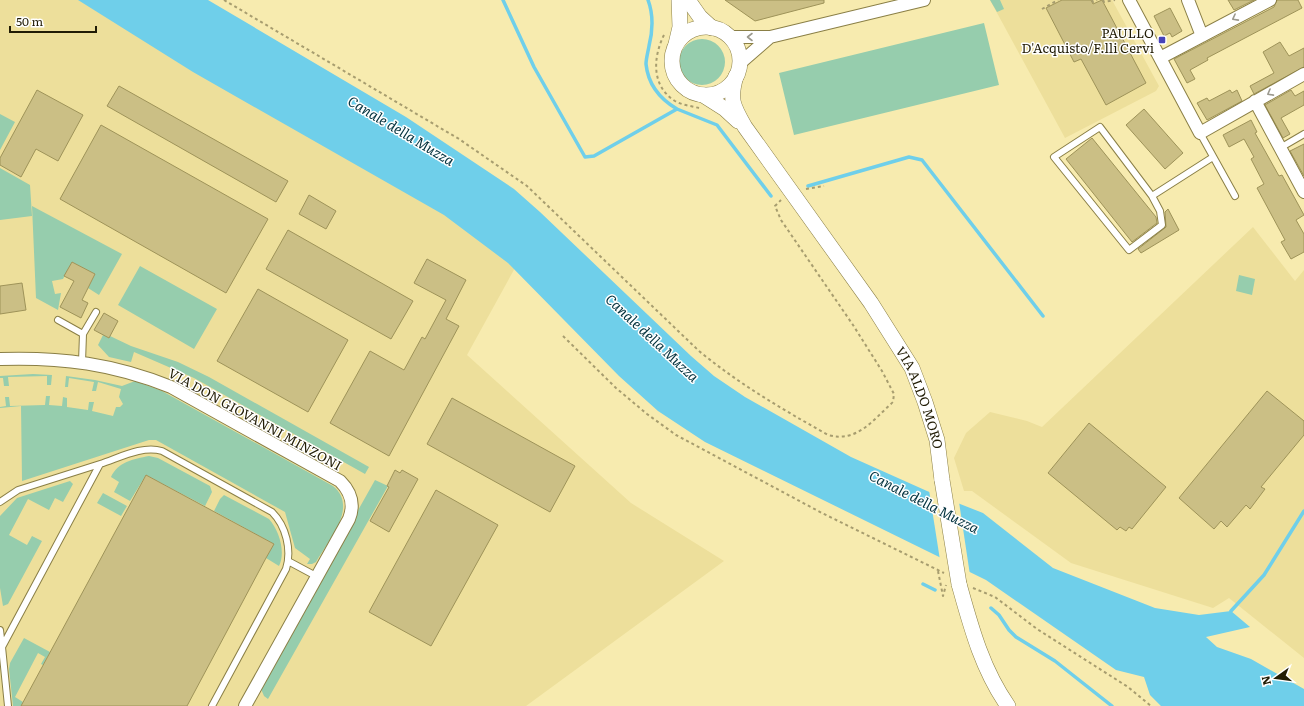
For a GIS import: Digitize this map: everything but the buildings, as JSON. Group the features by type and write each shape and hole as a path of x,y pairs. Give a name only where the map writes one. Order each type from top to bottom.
{"street":[{"name":"VIA ALDO MORO","path":"679,0 680,27 672,61 678,81 689,91 703,95 725,109 745,127"},
{"path":"688,0 700,16 712,28 729,37 770,37 924,0"},
{"path":"1188,0 1202,36"},
{"path":"1160,58 1270,0"},
{"path":"1128,1 1200,133 1304,74"},
{"path":"675,48 687,33 700,28 712,28"},
{"name":"VIA ALDO MORO","path":"729,37 737,49 738,70 731,92 733,104 745,127 787,196 871,303 912,368 926,402 937,440 956,582 975,642 995,688 1008,706"},
{"path":"703,95 719,92 726,88 738,70 770,37"},
{"path":"1255,101 1304,192"},
{"name":"VIA DON GIOVANNI MINZONI","path":"0,359 50,358 82,362 129,372 171,387 340,482 350,495 353,503 352,511 244,706"}],"lane":[{"path":"1100,127 1152,196 1160,210 1162,225 1129,250 1054,157 1100,127"},
{"path":"1200,133 1235,196"},
{"path":"1280,148 1304,134"},
{"path":"1152,196 1213,157"},
{"path":"82,362 83,334 96,312"},
{"path":"58,320 83,334"},
{"path":"0,502 18,490 144,449 154,448 272,512 279,520 283,529 288,549 288,562 286,569 212,706"},
{"path":"2,647 100,464"},
{"path":"288,562 316,576"},
{"path":"0,630 8,706"}],"path":[{"path":"224,0 459,139 527,186 699,351 722,370 764,399 828,435 837,438 856,434 893,402 894,394 854,325 781,220 775,206 787,196 824,186"},
{"path":"1042,9 1058,0"},
{"path":"1092,0 1093,2 1097,0"},
{"path":"1103,0 1104,2 1115,0"},
{"path":"563,336 616,388 647,414 676,435 822,513 938,570 956,582 995,597 1037,629 1117,679 1151,706"},
{"path":"938,570 943,596 956,582"}],"shaded area":[{"path":"0,0 106,0 521,257 467,355 631,503 724,561 526,706 0,706"},
{"path":"990,0 1112,0 1159,86 1156,91 1065,138"},
{"path":"1253,227 1295,281 1304,270 1304,658 1229,598 1213,608 1071,563 972,491 964,491 954,458 966,433 990,412 1027,421 1042,427"}],"green space":[{"path":"990,0 1000,0 1004,9 997,12"},
{"path":"984,23 999,85 794,135 779,73"},
{"path":"702,39 715,43 721,49 725,62 721,75 715,81 702,85 689,81 683,75 679,62 683,49 689,43"},
{"path":"0,114 15,122 0,150"},
{"path":"0,168 30,185 32,216 0,220"},
{"path":"32,206 122,254 99,295 88,288 95,274 72,262 63,279 52,281 55,294 61,293 58,310 36,298"},
{"path":"140,266 217,309 194,349 118,305"},
{"path":"1239,275 1255,279 1252,295 1236,291"},
{"path":"103,335 109,338 110,336 131,346 178,362 209,377 369,467 365,474 194,378 134,352 131,362 109,357 98,345"},
{"path":"33,374 52,375 51,385 47,385 47,376 8,377 9,386 4,386 3,378 0,378 0,376"},
{"path":"66,376 122,386 135,381 162,391 333,486 340,494 343,504 342,514 334,534 316,562 307,564 310,559 295,548 285,512 156,440 149,440 22,481 21,406 0,408 6,406 5,397 9,397 10,406 45,405 46,396 50,396 49,405 62,406 63,397 67,398 67,407 88,410 89,402 94,402 92,411 113,416 116,407 120,407 123,404 119,397 121,389 98,382 96,391 92,391 94,382 69,378 68,387 65,387"},
{"path":"149,456 158,458 210,486 212,492 205,506 146,475 130,501 114,492 119,482 111,477 114,472 127,462"},
{"path":"375,480 388,486 268,699 264,696 261,689 268,671"},
{"path":"70,481 73,484 63,502 55,498 49,510 28,499 9,535 27,545 32,536 42,541 8,604 3,606 0,588 0,516 17,498"},
{"path":"103,493 127,506 121,516 97,503"},
{"path":"224,495 269,519 273,524 282,548 279,566 266,558 274,544 214,511 220,499"},
{"path":"24,638 50,652 43,665 41,664 45,657 38,653 15,697 23,702 21,706 13,706 9,669 10,663"}],"water":[{"name":"Canale della Muzza","path":"78,0 208,0 406,117 514,189 691,356 714,376 745,397 851,457 927,491 983,513 1053,568 1155,608 1199,615 1231,611 1250,627 1206,637 1217,647 1251,659 1304,689 1304,706 1161,706 1150,695 1144,677 1116,670 986,580 705,442 658,411 619,376 508,263 444,215 193,72"}],"pier":[{"path":"929,490 959,502 970,575 940,560"}],"waterway":[{"path":"503,0 534,67 585,157 594,156 677,109 717,125 771,196"},
{"path":"648,0 652,23 646,62 647,71 652,84 660,96 677,109"},
{"path":"808,186 909,157 922,160 1043,316"},
{"path":"1231,611 1264,575 1304,511"},
{"path":"923,584 935,590"},
{"path":"991,608 999,615 1009,630 1016,637 1055,661 1112,706"}],"place":[{"name":"PAULLO D'Acquisto/F.lli Cervi","path":"1162,40"}]}
